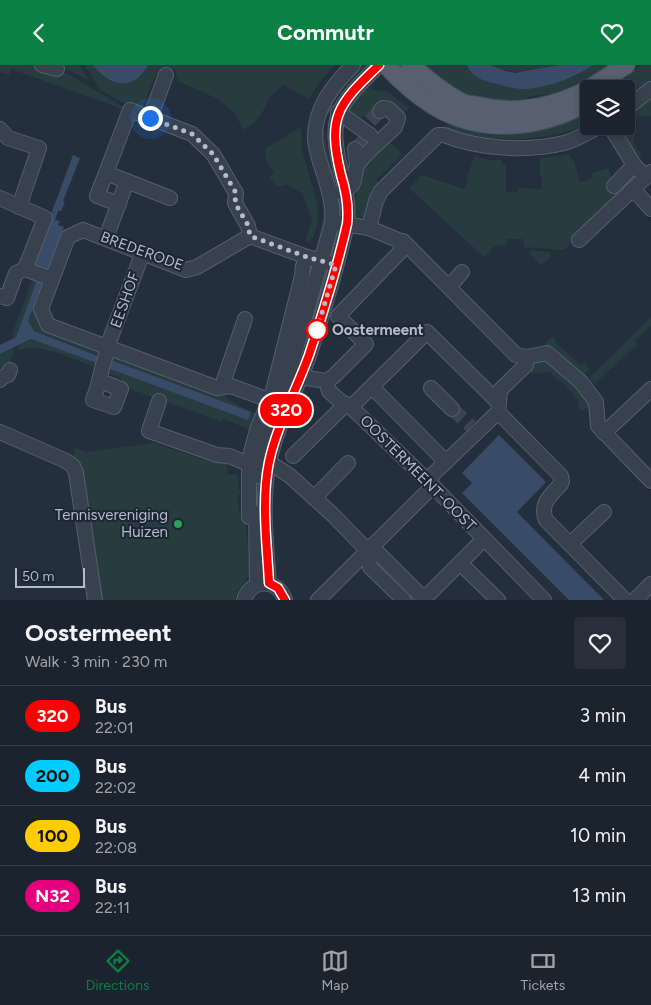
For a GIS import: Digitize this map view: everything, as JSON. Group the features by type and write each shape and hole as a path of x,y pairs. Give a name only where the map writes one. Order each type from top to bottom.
{"main road":[{"path":"386,65 417,94 438,108 464,120 494,124 530,124 564,114 580,100"},
{"path":"410,65 432,84 465,103 488,109 512,111 580,96"},
{"path":"610,80 626,65"},
{"path":"613,80 637,65"}],"street":[{"path":"42,65 57,69"},
{"path":"263,584 256,505 261,456 264,441 289,373 332,223 330,194 316,146 317,121 327,95 353,65"},
{"path":"263,584 266,487 269,463 278,432 308,356 347,224 348,209 345,190 335,151 337,118 341,106 379,65"},
{"path":"150,118 166,75"},
{"path":"635,102 651,89"},
{"path":"119,204 97,196 130,109 192,134 213,154 236,193 235,203 248,225 250,236 307,257 336,265"},
{"path":"317,121 337,118 355,123 373,122 383,109 389,109 394,113 398,118 396,127 357,165"},
{"path":"0,129 8,137 39,148 19,207"},
{"path":"369,228 376,201 381,191 438,135 489,146 521,148 564,143 584,135"},
{"path":"579,240 649,175 634,165 616,135"},
{"path":"330,194 345,190 356,179 355,149"},
{"path":"614,186 634,165"},
{"path":"106,173 170,197"},
{"path":"106,238 127,181"},
{"path":"633,189 651,209"},
{"path":"0,198 45,218 39,274 41,309 47,324 108,351 217,388 232,387 269,400"},
{"path":"332,223 369,228 403,241 516,355 527,357 547,353 581,382 596,402 598,425 651,481"},
{"name":"BREDERODE","path":"39,274 69,236 80,230 106,238 186,270 197,267 250,236"},
{"path":"300,377 326,381 333,377 366,344 338,316 400,252 403,241"},
{"name":"EESHOF","path":"101,375 109,342 143,252"},
{"path":"249,517 249,464 257,430 269,400 286,342 303,266 307,257"},
{"path":"449,287 462,272"},
{"path":"3,297 16,273 39,274"},
{"path":"224,387 224,380 245,319"},
{"path":"293,456 346,405 372,387 427,332 561,476 562,481 545,503 543,513 546,520 625,600"},
{"path":"318,600 430,483 474,429 498,407 500,390 526,365 527,357"},
{"name":"OOSTERMEENT-OOST","path":"326,381 329,391 430,483 544,600"},
{"name":"OOSTERMEENT-OOST","path":"372,387 446,462"},
{"path":"431,388 452,409"},
{"path":"604,433 651,389"},
{"path":"159,401 148,431 249,464"},
{"path":"0,432 66,461 74,468 94,600"},
{"path":"269,463 290,476 424,599 484,539"},
{"path":"314,498 348,463"},
{"path":"570,545 604,511"},
{"path":"369,548 370,567 404,600"},
{"path":"460,563 498,600"},
{"path":"244,600 249,590 263,584 278,588 285,600"},
{"path":"635,600 651,584"}],"green space":[{"path":"0,65 33,65 68,74 125,108 125,110 11,69 9,75 0,72"},
{"path":"49,65 79,65 88,79 70,71"},
{"path":"84,65 335,65 319,83 309,99 283,85 269,98 263,111 254,123 243,130 235,113 218,99 178,81 175,70 163,67 153,81 141,110 117,100 100,89"},
{"path":"358,65 367,65 339,95 328,116 324,115 326,105"},
{"path":"417,65 467,65 475,76 486,81 528,89 575,77 593,65 610,65 591,79 580,80 580,84 569,90 527,97 529,101 547,98 580,88 567,95 531,105 495,107 460,97 443,87"},
{"path":"490,65 559,65 533,71 516,72 499,69"},
{"path":"641,65 651,65 651,85 635,98 635,80 623,80"},
{"path":"369,87 374,90 388,92 409,108 404,113 389,102 363,117 358,117 347,111"},
{"path":"651,92 651,116 635,117 635,105"},
{"path":"580,112 580,128 534,138 483,137 445,130 451,120"},
{"path":"301,127 302,150 318,206 317,225 310,242 305,241 312,221 303,194 287,184 278,187 269,177 274,173 266,160 265,149"},
{"path":"307,129 312,129 327,198 324,240 319,239 323,218 322,195 310,158"},
{"path":"322,131 325,131 329,159 336,183 327,165"},
{"path":"621,135 634,135 634,145 642,155 638,159"},
{"path":"386,138 402,154 376,180 381,185 365,218 357,216 351,212 351,204 356,197 363,163"},
{"path":"569,154 570,159 573,158 580,182 592,178 591,173 608,168 616,189 628,180 630,182 564,250 524,247 523,239 507,239 507,245 495,246 484,257 409,188 422,175 464,189 468,180 466,178 475,156 488,160 502,160 502,165 506,165 506,192 517,192 518,188 542,189 540,158"},
{"path":"529,250 549,252 551,257 541,265 531,256"},
{"path":"34,275 38,277 16,337 13,338 12,334"},
{"path":"44,279 47,285 38,310 100,351 101,356 34,331 28,321"},
{"path":"651,317 651,326 635,341 637,345 594,384 589,378"},
{"path":"554,337 556,343 581,366 584,363 590,369 580,377 546,348 545,342"},
{"path":"31,339 99,364 97,368 59,353 39,349 19,350 17,346"},
{"path":"13,348 14,351 8,369 0,373 0,354"},
{"path":"109,355 220,393 239,406 257,414 251,430 223,419 222,422 120,385 122,378 109,374 107,379 105,367 248,419 251,412 108,359"},
{"path":"554,361 597,407 579,410 577,399 550,372 532,374 529,368 535,362"},
{"name":"Tennisvereniging Huizen","path":"154,443 204,460 206,455 230,460 227,466 228,475 237,474 240,494 237,495 240,516 245,515 250,574 238,591 235,600 100,600 78,464 73,456 75,448 86,452"}],"water":[{"path":"93,65 148,65 142,74 135,79 128,83 121,83 107,78"},
{"path":"467,65 490,65 515,73 559,65 593,65 562,81 537,88 524,89 511,88 482,80 471,73"},
{"path":"73,155 80,158 63,201 65,202 61,211 58,211 55,220 60,221 58,225 64,227 48,269 35,266 34,260"},
{"path":"38,277 44,279 28,321 34,331 101,357 99,364 31,339 0,354 0,345 16,337"},
{"path":"108,359 251,412 248,420 105,367"},
{"path":"499,435 546,482 517,512 604,600 569,600 462,493 472,483 462,473"}],"tunnel":[{"path":"370,121 380,111"},
{"path":"355,149 370,135"},
{"path":"452,409 471,426"}],"bus line":[{"name":"320","path":"285,600 283,593 276,586 269,583 265,521 269,463 278,432 308,356 347,224 348,209 345,190 335,151 336,119 341,106 379,65"}],"place":[{"name":"Oostermeent","path":"317,330"},
{"name":"Tennisvereniging Huizen","path":"178,524"}],"route":[{"path":"150,118 192,134 213,154 236,193 235,203 248,225 250,236 307,257 336,265 317,330"}]}
